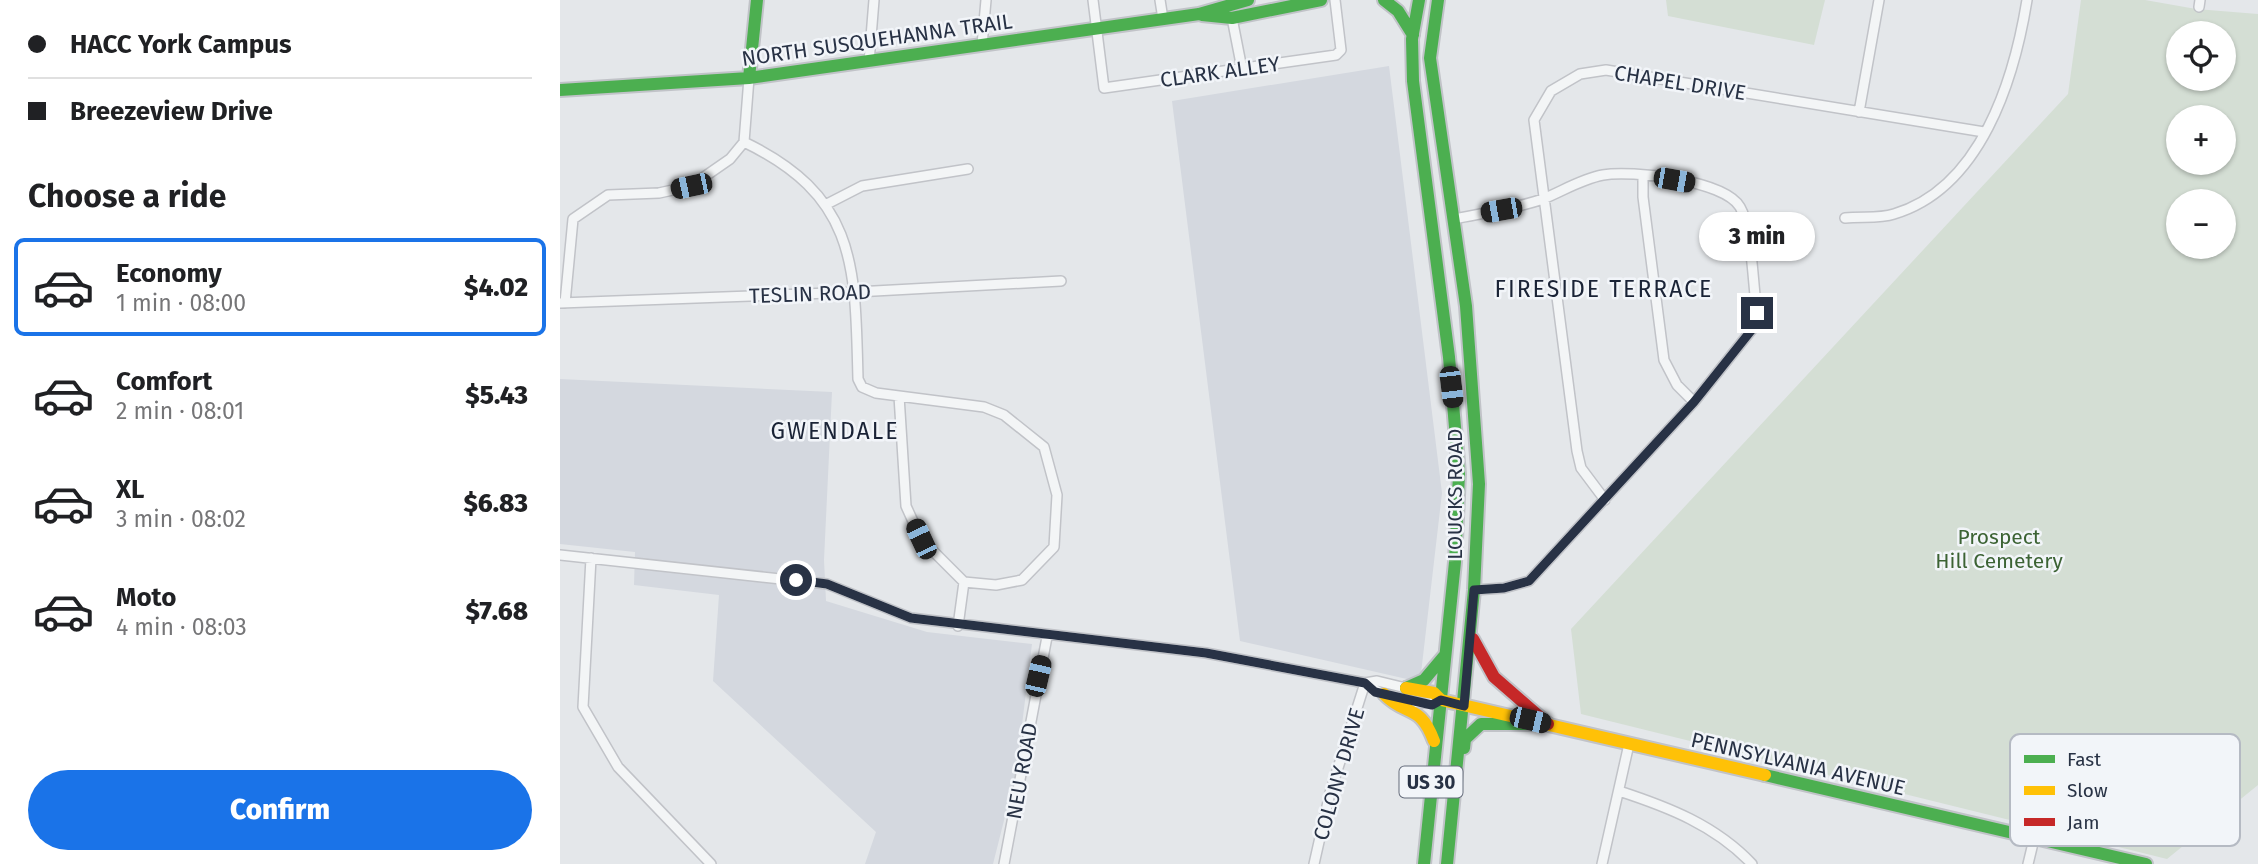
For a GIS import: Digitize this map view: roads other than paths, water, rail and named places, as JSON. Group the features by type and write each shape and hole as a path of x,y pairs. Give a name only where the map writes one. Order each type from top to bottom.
{"main road":[{"path":"749,78 757,0"},
{"name":"NORTH SUSQUEHANNA TRAIL","path":"1199,15 1229,2 1248,0"},
{"name":"NORTH SUSQUEHANNA TRAIL","path":"560,90 749,78 1163,19 1199,15 1232,18 1321,0"},
{"path":"1384,0 1398,10 1413,35"},
{"name":"LOUCKS ROAD","path":"1419,0 1413,35 1413,81 1457,439 1457,522 1424,864"},
{"name":"LOUCKS ROAD","path":"1438,0 1434,12 1430,58 1466,306 1479,484 1474,590 1447,864"},
{"path":"1470,630 1480,660 1490,675 1548,724"},
{"path":"1406,688 1418,686 1427,679 1446,653"},
{"name":"PENNSYLVANIA AVENUE","path":"1406,688 1434,693 1441,700 1464,706 2010,833"},
{"path":"1384,694 1389,701 1417,710 1427,721 1435,747"},
{"path":"1456,781 1465,739 1476,726 1548,724"},
{"name":"PENNSYLVANIA AVENUE","path":"2065,846 2146,864"}],"street":[{"path":"869,62 874,0"},
{"path":"982,45 986,0"},
{"path":"1093,0 1096,29"},
{"path":"1160,0 1163,19"},
{"name":"CLARK ALLEY","path":"1096,29 1104,88 1336,55 1341,50 1335,0"},
{"path":"1859,112 1879,0"},
{"path":"1845,218 1891,215 1939,189 1965,165 2003,96 2016,59 2027,0"},
{"path":"1232,18 1242,69"},
{"name":"CHAPEL DRIVE","path":"1605,500 1590,484 1581,468 1544,199 1534,120 1551,91 1580,74 1606,70 1984,132"},
{"path":"562,303 573,219 608,195 659,193 691,186 730,159 744,142 749,78"},
{"path":"744,142 778,158 827,204 842,233 856,292 858,379 862,387 876,393 984,407 1004,415 1044,447 1057,495 1054,547 1022,580 996,585 964,582 921,539 906,506 899,396"},
{"path":"827,204 862,186 968,169"},
{"path":"1454,219 1544,199 1577,183 1603,175 1643,176 1712,187 1729,195 1740,206 1745,221 1757,313 1754,327 1694,402 1529,581 1504,588 1474,590"},
{"path":"1643,176 1643,197 1664,360 1676,386 1694,402"},
{"name":"TESLIN ROAD","path":"562,303 1061,281"},
{"name":"PENNSYLVANIA AVENUE","path":"560,555 827,584 911,618 958,626 1206,653 1365,683 1377,681 1406,688"},
{"path":"591,558 582,676 583,707 592,727 618,767 711,864"},
{"path":"958,626 964,582"},
{"name":"NEU ROAD","path":"1003,864 1047,636"},
{"name":"PENNSYLVANIA AVENUE","path":"1365,683 1375,692 1432,705 1441,700"},
{"name":"COLONY DRIVE","path":"1314,864 1330,793 1365,683"},
{"path":"1602,864 1629,744"},
{"path":"1619,791 1689,817 1741,852 1752,864"},
{"path":"2028,864 2032,846"}],"district":[{"name":"FIRESIDE TERRACE","path":"1604,289"},
{"name":"GWENDALE","path":"835,431"}],"park label":[{"name":"Prospect Hill Cemetery","path":"1999,549"}]}
